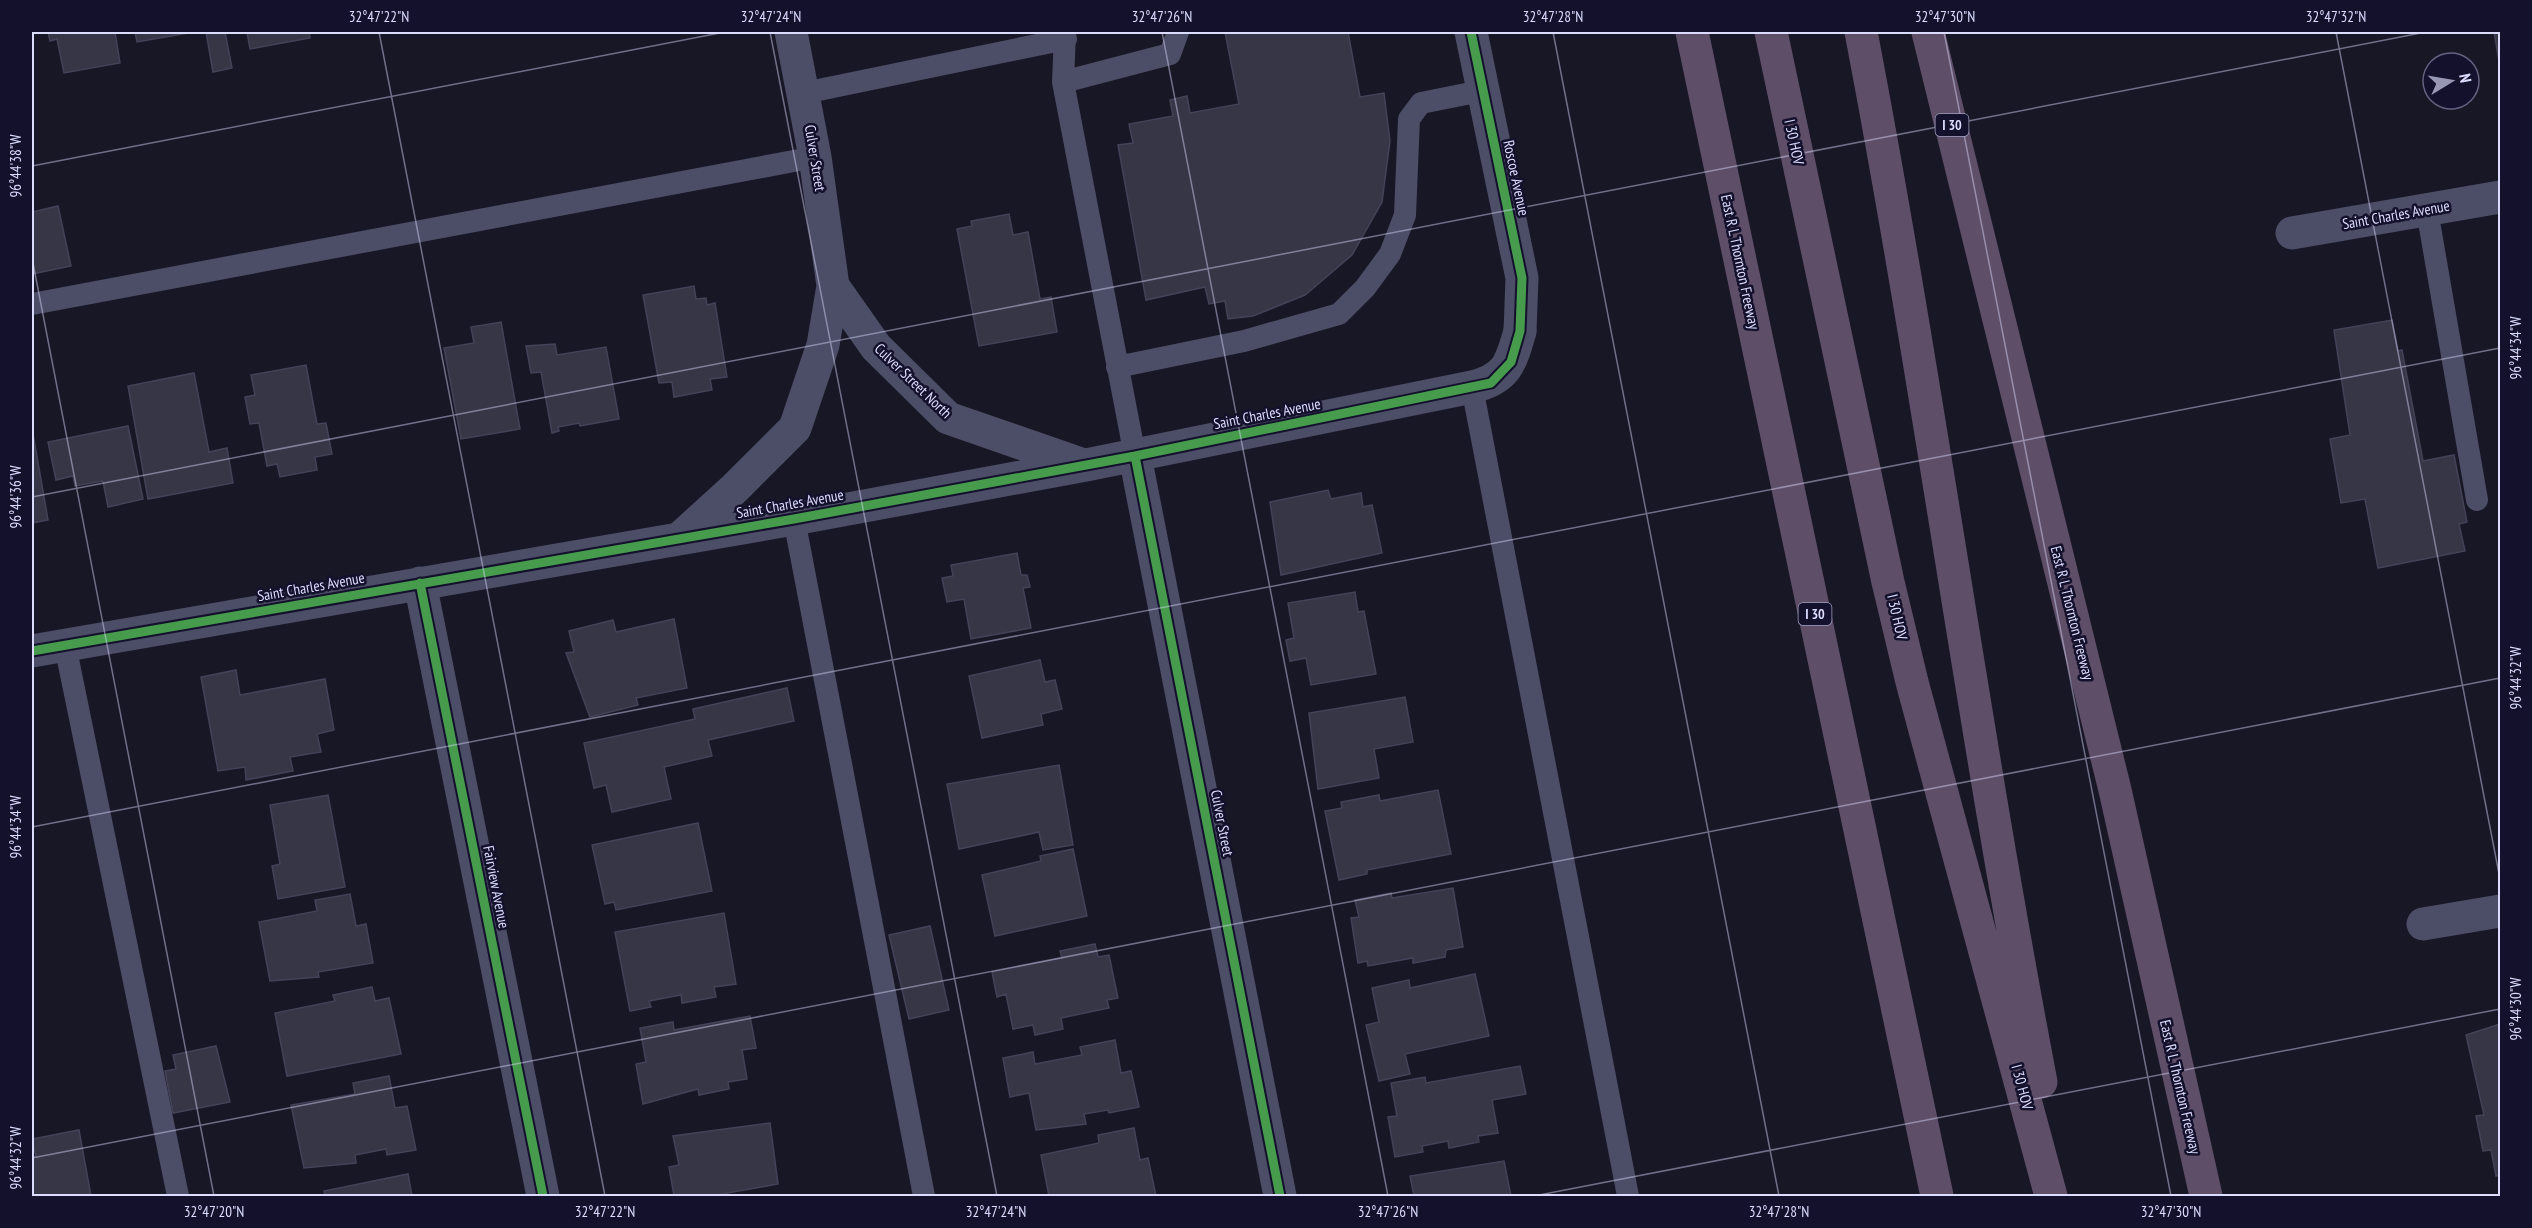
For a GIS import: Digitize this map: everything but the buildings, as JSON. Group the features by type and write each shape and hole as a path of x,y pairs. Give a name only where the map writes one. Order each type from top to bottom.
{"highway":[{"name":"East R L Thornton Freeway","path":"1692,32 1937,1197"},
{"name":"I 30 HOV","path":"1771,32 1909,671 2051,1197"},
{"name":"I 30 HOV","path":"1861,32 2028,1013 2063,1197"},
{"name":"East R L Thornton Freeway","path":"1928,32 1976,219 2112,778 2206,1197"},
{"path":"1948,32 1976,219"}],"street":[{"name":"Culver Street","path":"791,32 815,157 833,286"},
{"name":"Roscoe Avenue","path":"1471,32 1481,91 1522,278 1520,332"},
{"name":"Saint Charles Avenue","path":"2292,233 2500,197"},
{"name":"Culver Street North","path":"833,286 876,347 948,418 1086,465"},
{"path":"680,538 735,488 795,428 823,345 833,286"},
{"name":"Saint Charles Avenue","path":"32,651 794,519 1134,456 1491,383 1511,362 1520,332"},
{"name":"Culver Street","path":"1134,456 1280,1197"},
{"name":"Fairview Avenue","path":"420,583 543,1197"},
{"path":"2423,924 2500,911"}],"lane":[{"path":"1063,82 1170,54 1178,32"},
{"path":"804,93 1066,35 1063,82 1134,456"},
{"path":"1117,367 1244,341 1339,314 1365,288 1390,254 1405,215 1409,119 1421,103 1481,91"},
{"path":"32,304 815,157"},
{"path":"2427,210 2477,500"},
{"path":"1472,387 1628,1197"},
{"path":"794,519 924,1197"},
{"path":"65,645 178,1197"}],"cycle path":[{"path":"32,651 794,519 1135,456 1491,383 1511,362 1520,331 1522,278 1471,32"},
{"path":"1135,456 1280,1196"},
{"path":"420,583 543,1196"}]}
